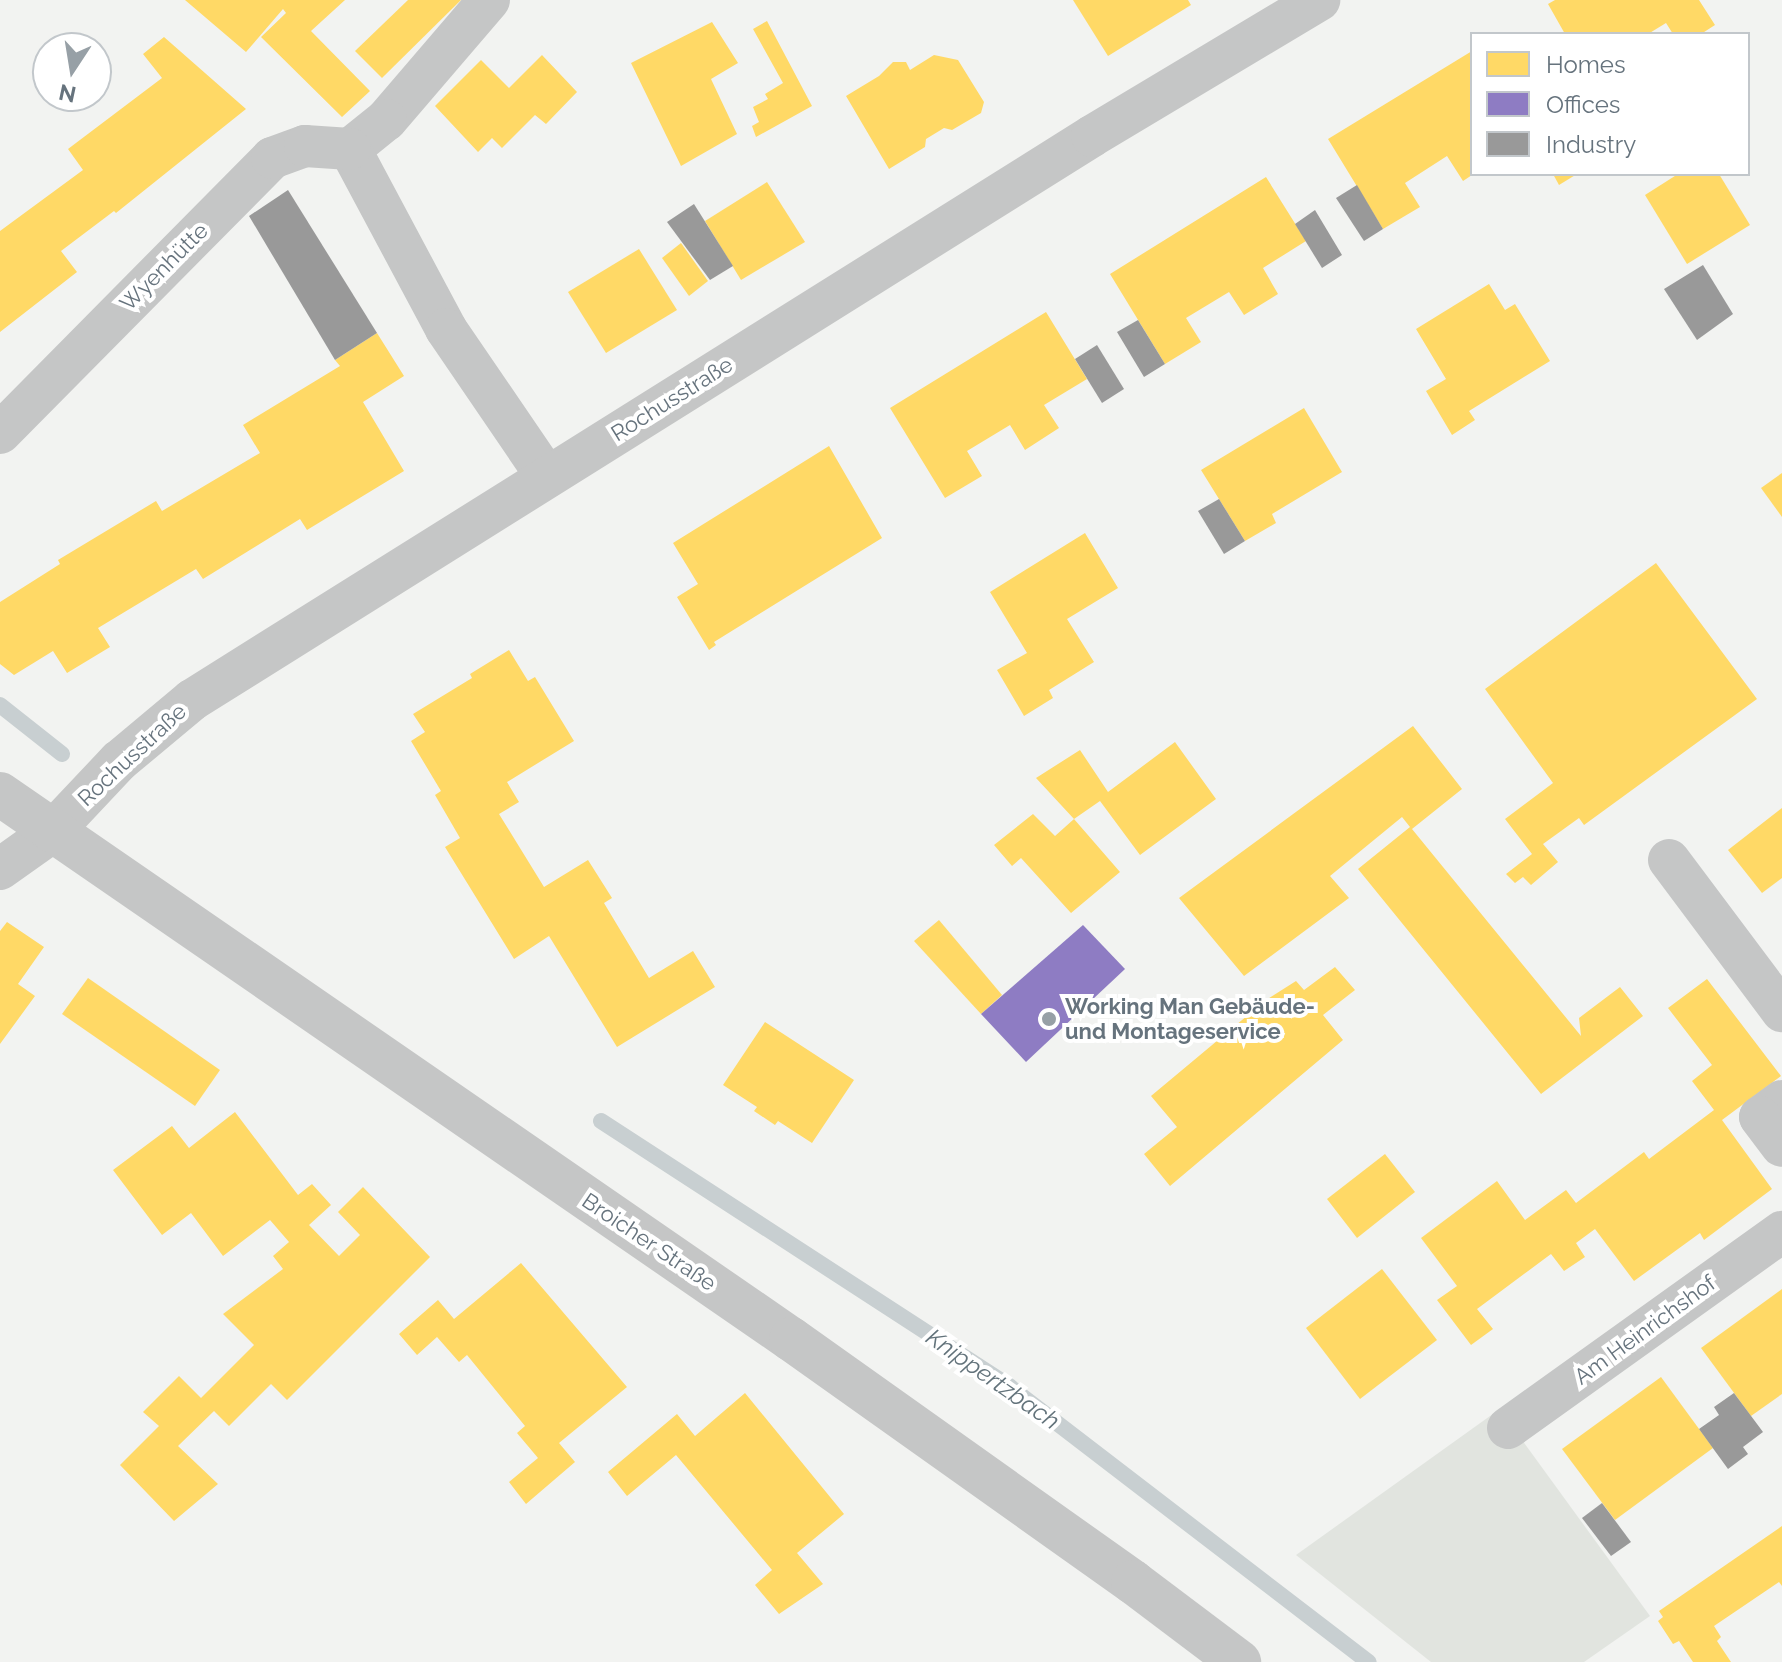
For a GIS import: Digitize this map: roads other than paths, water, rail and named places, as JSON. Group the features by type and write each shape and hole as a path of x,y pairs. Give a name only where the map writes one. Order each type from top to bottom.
{"street":[{"path":"489,0 386,120 350,149 446,329 547,477"},
{"name":"Rochusstraße","path":"52,832 119,761 192,700 1092,136 1319,0"},
{"name":"Wyenhütte","path":"0,433 272,158 305,146 350,149"},
{"name":"Broicher Straße","path":"0,794 804,1348 1133,1582 1239,1662"},
{"path":"0,869 52,832"},
{"path":"1669,860 1782,1011"},
{"path":"1782,1101 1760,1117 1782,1146"},
{"name":"Am Heinrichshof","path":"1508,1428 1782,1232"}],"waterway":[{"name":"Knippertzbach","path":"0,705 62,754"},
{"name":"Knippertzbach","path":"601,1121 1010,1387 1369,1662"}],"place":[{"name":"Working Man Gebäude- und Montageservice","path":"1049,1019"}]}
